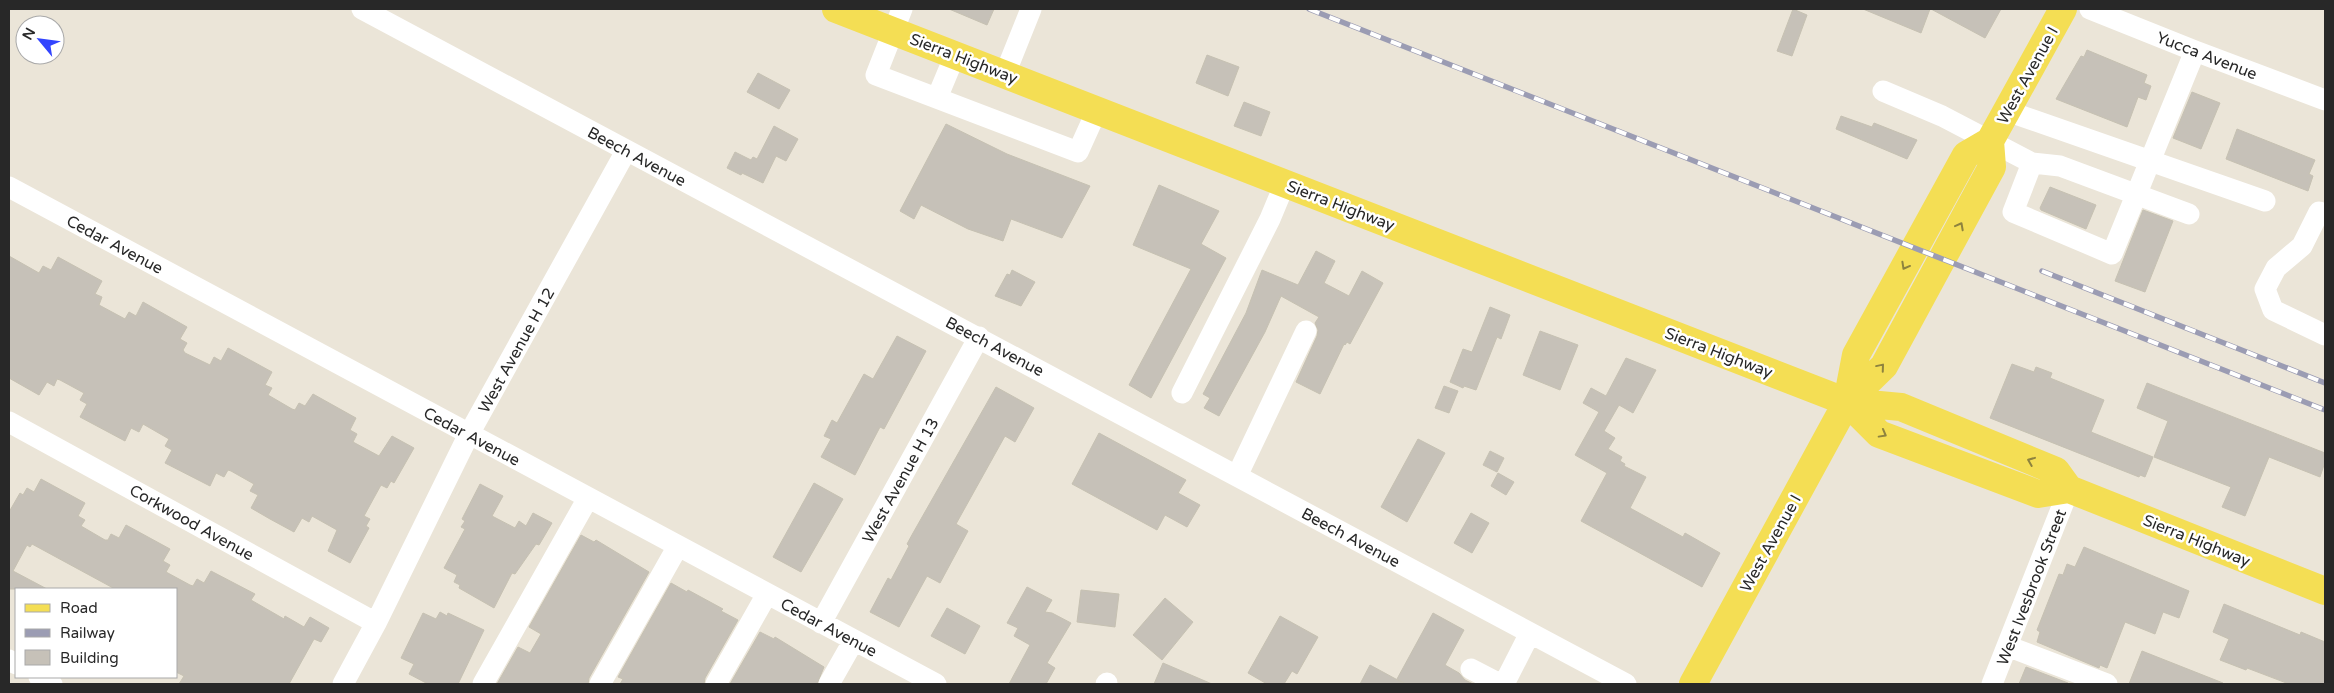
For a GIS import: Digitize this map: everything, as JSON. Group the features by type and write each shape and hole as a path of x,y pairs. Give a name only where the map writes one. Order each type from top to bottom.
{"main road":[{"name":"Sierra Highway","path":"836,9 897,20 955,55 1847,402 1901,407 2056,471 2069,489 2325,591"},
{"name":"West Avenue I","path":"1693,684 1847,402 1884,366 1992,167 1990,141 2063,9"}],"street":[{"name":"Beech Avenue","path":"362,9 1626,684"},
{"path":"1005,74 1031,9"},
{"name":"Yucca Avenue","path":"2090,9 2325,100"},
{"path":"897,20 876,75 1078,152 1097,110"},
{"path":"2032,163 2012,212 2112,254 2195,51"},
{"path":"937,98 955,55"},
{"path":"1883,91 1942,116 2032,163 2060,166 2189,214"},
{"path":"2007,111 2265,202"},
{"name":"West Avenue H 12","path":"342,684 376,623 469,434 626,151"},
{"path":"1182,393 1270,219 1285,183"},
{"name":"Cedar Avenue","path":"9,187 936,684"},
{"path":"2325,214 2319,212 2302,246 2276,268 2265,289 2273,310 2325,335"},
{"path":"1237,476 1306,331"},
{"name":"West Avenue H 13","path":"821,623 979,337"},
{"name":"Corkwood Avenue","path":"9,422 376,623"},
{"name":"West Ivesbrook Street","path":"1992,684 2069,489"},
{"path":"483,684 588,498"},
{"path":"600,684 678,546"},
{"path":"716,684 767,594"},
{"path":"1504,684 1530,634"},
{"path":"829,684 854,640"},
{"path":"2007,646 2106,684"},
{"path":"1471,669 1500,684"},
{"path":"41,678 52,684"}],"building":[{"path":"949,9 994,9 987,25"},
{"path":"1793,9 1807,15 1792,56 1777,51"},
{"path":"1863,9 1930,9 1921,33"},
{"path":"1931,9 2001,9 1985,38"},
{"path":"2087,50 2147,75 2144,83 2151,86 2146,100 2138,97 2127,127 2056,99 2081,56 2084,57"},
{"path":"1207,55 1239,67 1228,96 1196,83"},
{"path":"758,73 790,90 779,109 747,92"},
{"path":"2192,92 2220,103 2201,149 2173,138"},
{"path":"1244,102 1270,112 1261,136 1234,126"},
{"path":"1841,116 1872,127 1874,123 1917,140 1907,159 1836,129"},
{"path":"946,124 1007,154 1090,186 1062,238 1011,219 1003,241 968,229 921,205 914,219 900,211"},
{"path":"774,126 798,139 786,161 776,156 763,183 727,168 735,152 751,160 753,157 757,159"},
{"path":"2237,129 2315,160 2309,174 2313,176 2308,191 2226,159"},
{"path":"1159,185 1219,211 1201,244 1226,258 1151,398 1129,385 1191,269 1133,245"},
{"path":"2050,187 2096,205 2086,229 2041,210 2040,208"},
{"path":"2143,210 2173,221 2145,292 2115,281"},
{"path":"1316,251 1335,261 1324,283 1349,296 1362,271 1383,283 1350,344 1347,342 1344,344 1320,394 1296,382 1317,336 1318,330 1315,323 1319,317 1281,296 1265,332 1219,416 1204,408 1210,398 1203,394 1246,313 1262,270 1298,285"},
{"path":"9,256 39,273 43,266 51,270 58,257 102,281 95,294 102,297 99,305 125,319 129,312 136,316 143,302 187,327 180,339 187,343 183,350 185,353 210,365 214,357 221,361 228,348 272,372 265,385 272,388 268,395 292,409 295,410 299,403 305,406 313,394 356,418 350,430 357,434 353,442 379,456 392,436 414,448 394,483 391,481 387,488 381,485 364,516 370,519 366,526 369,528 350,563 328,551 337,530 312,516 309,522 302,518 294,532 270,519 251,508 258,495 250,491 254,484 231,471 228,470 224,477 216,473 210,486 165,463 172,450 165,446 169,439 143,424 139,432 131,428 125,441 80,417 87,404 80,400 84,393 57,379 54,386 47,382 39,395 9,378"},
{"path":"1012,270 1035,282 1021,306 995,296 1007,274 1010,275"},
{"path":"1490,307 1510,315 1501,339 1497,337 1476,390 1464,386 1463,388 1450,382 1463,349 1472,352"},
{"path":"1540,331 1578,345 1560,390 1523,375"},
{"path":"897,336 926,351 884,429 880,427 855,475 821,457 831,439 824,436 832,420 837,423 864,374 873,379"},
{"path":"1626,358 1656,370 1633,413 1619,405 1604,431 1615,438 1608,449 1622,457 1620,461 1625,464 1624,466 1646,477 1630,508 1683,537 1685,533 1720,553 1702,587 1581,521 1607,473 1575,455 1599,412 1583,403 1591,388 1606,396"},
{"path":"2012,364 2034,372 2036,367 2052,373 2050,378 2104,400 2091,432 2153,457 2145,477 2140,475 2139,477 1990,418"},
{"path":"2147,383 2325,453 2325,462 2320,477 2269,457 2245,516 2222,507 2231,487 2154,457 2168,421 2137,408"},
{"path":"1444,386 1458,391 1449,413 1435,408"},
{"path":"996,387 1034,408 1015,442 1005,436 956,524 968,531 940,583 927,576 899,627 870,612 888,578 891,580 909,546 907,544"},
{"path":"1099,433 1186,480 1178,493 1200,505 1187,527 1165,515 1157,530 1072,484"},
{"path":"1418,439 1445,453 1407,522 1381,507"},
{"path":"1490,451 1504,458 1497,472 1483,465"},
{"path":"1498,473 1514,482 1506,495 1491,486"},
{"path":"41,479 85,503 78,516 85,520 81,526 105,540 108,540 111,534 119,538 126,525 170,549 163,561 170,565 166,572 190,585 193,586 197,579 204,583 211,571 255,594 251,600 284,619 285,616 304,627 310,617 329,628 321,642 314,639 289,684 179,684 184,676 178,673 178,588 113,588 32,544 30,547 27,545 13,571 45,588 9,589 9,512 20,493 23,495 27,488 34,492"},
{"path":"814,483 843,499 801,572 773,557"},
{"path":"480,484 503,496 492,516 515,528 519,521 526,526 533,513 552,523 539,545 536,544 515,574 512,573 494,608 459,588 460,585 454,582 457,575 444,568 465,529 461,527 465,521 462,519"},
{"path":"1471,513 1489,523 1472,553 1454,543"},
{"path":"581,535 594,542 596,540 649,572 589,678 588,684 497,684 518,647 530,653 541,634 529,627"},
{"path":"2084,547 2189,591 2179,618 2163,612 2155,634 2125,622 2107,668 2100,665 2099,668 2037,642 2040,632 2037,630 2059,574 2063,575 2067,564 2075,567"},
{"path":"671,583 723,609 721,611 738,620 705,678 704,684 620,684 623,679 618,677"},
{"path":"1027,587 1052,600 1045,612 1052,613 1071,623 1047,663 1055,668 1046,684 1009,684 1030,645 1014,636 1018,628 1007,623"},
{"path":"1081,590 1119,594 1115,627 1077,622"},
{"path":"1165,598 1193,622 1162,660 1133,635"},
{"path":"2224,604 2300,635 2301,632 2325,642 2325,684 2289,684 2220,660 2229,639 2213,632"},
{"path":"947,608 980,626 965,654 931,636"},
{"path":"440,612 447,616 448,613 484,630 458,684 428,684 409,674 414,664 401,658 423,613 436,619"},
{"path":"1433,613 1464,630 1445,665 1473,684 1406,684 1397,679"},
{"path":"1280,616 1318,637 1297,674 1292,671 1284,684 1267,684 1248,673"},
{"path":"760,632 774,639 775,637 824,667 817,684 730,684"},
{"path":"2142,651 2223,683 2223,684 2129,684"},
{"path":"1163,663 1212,684 1154,684"},
{"path":"1370,665 1405,684 1360,684"},
{"path":"2026,667 2068,683 2068,684 2019,684"}],"railway":[{"path":"1309,9 2325,410"},
{"path":"2042,271 2325,383"}]}
